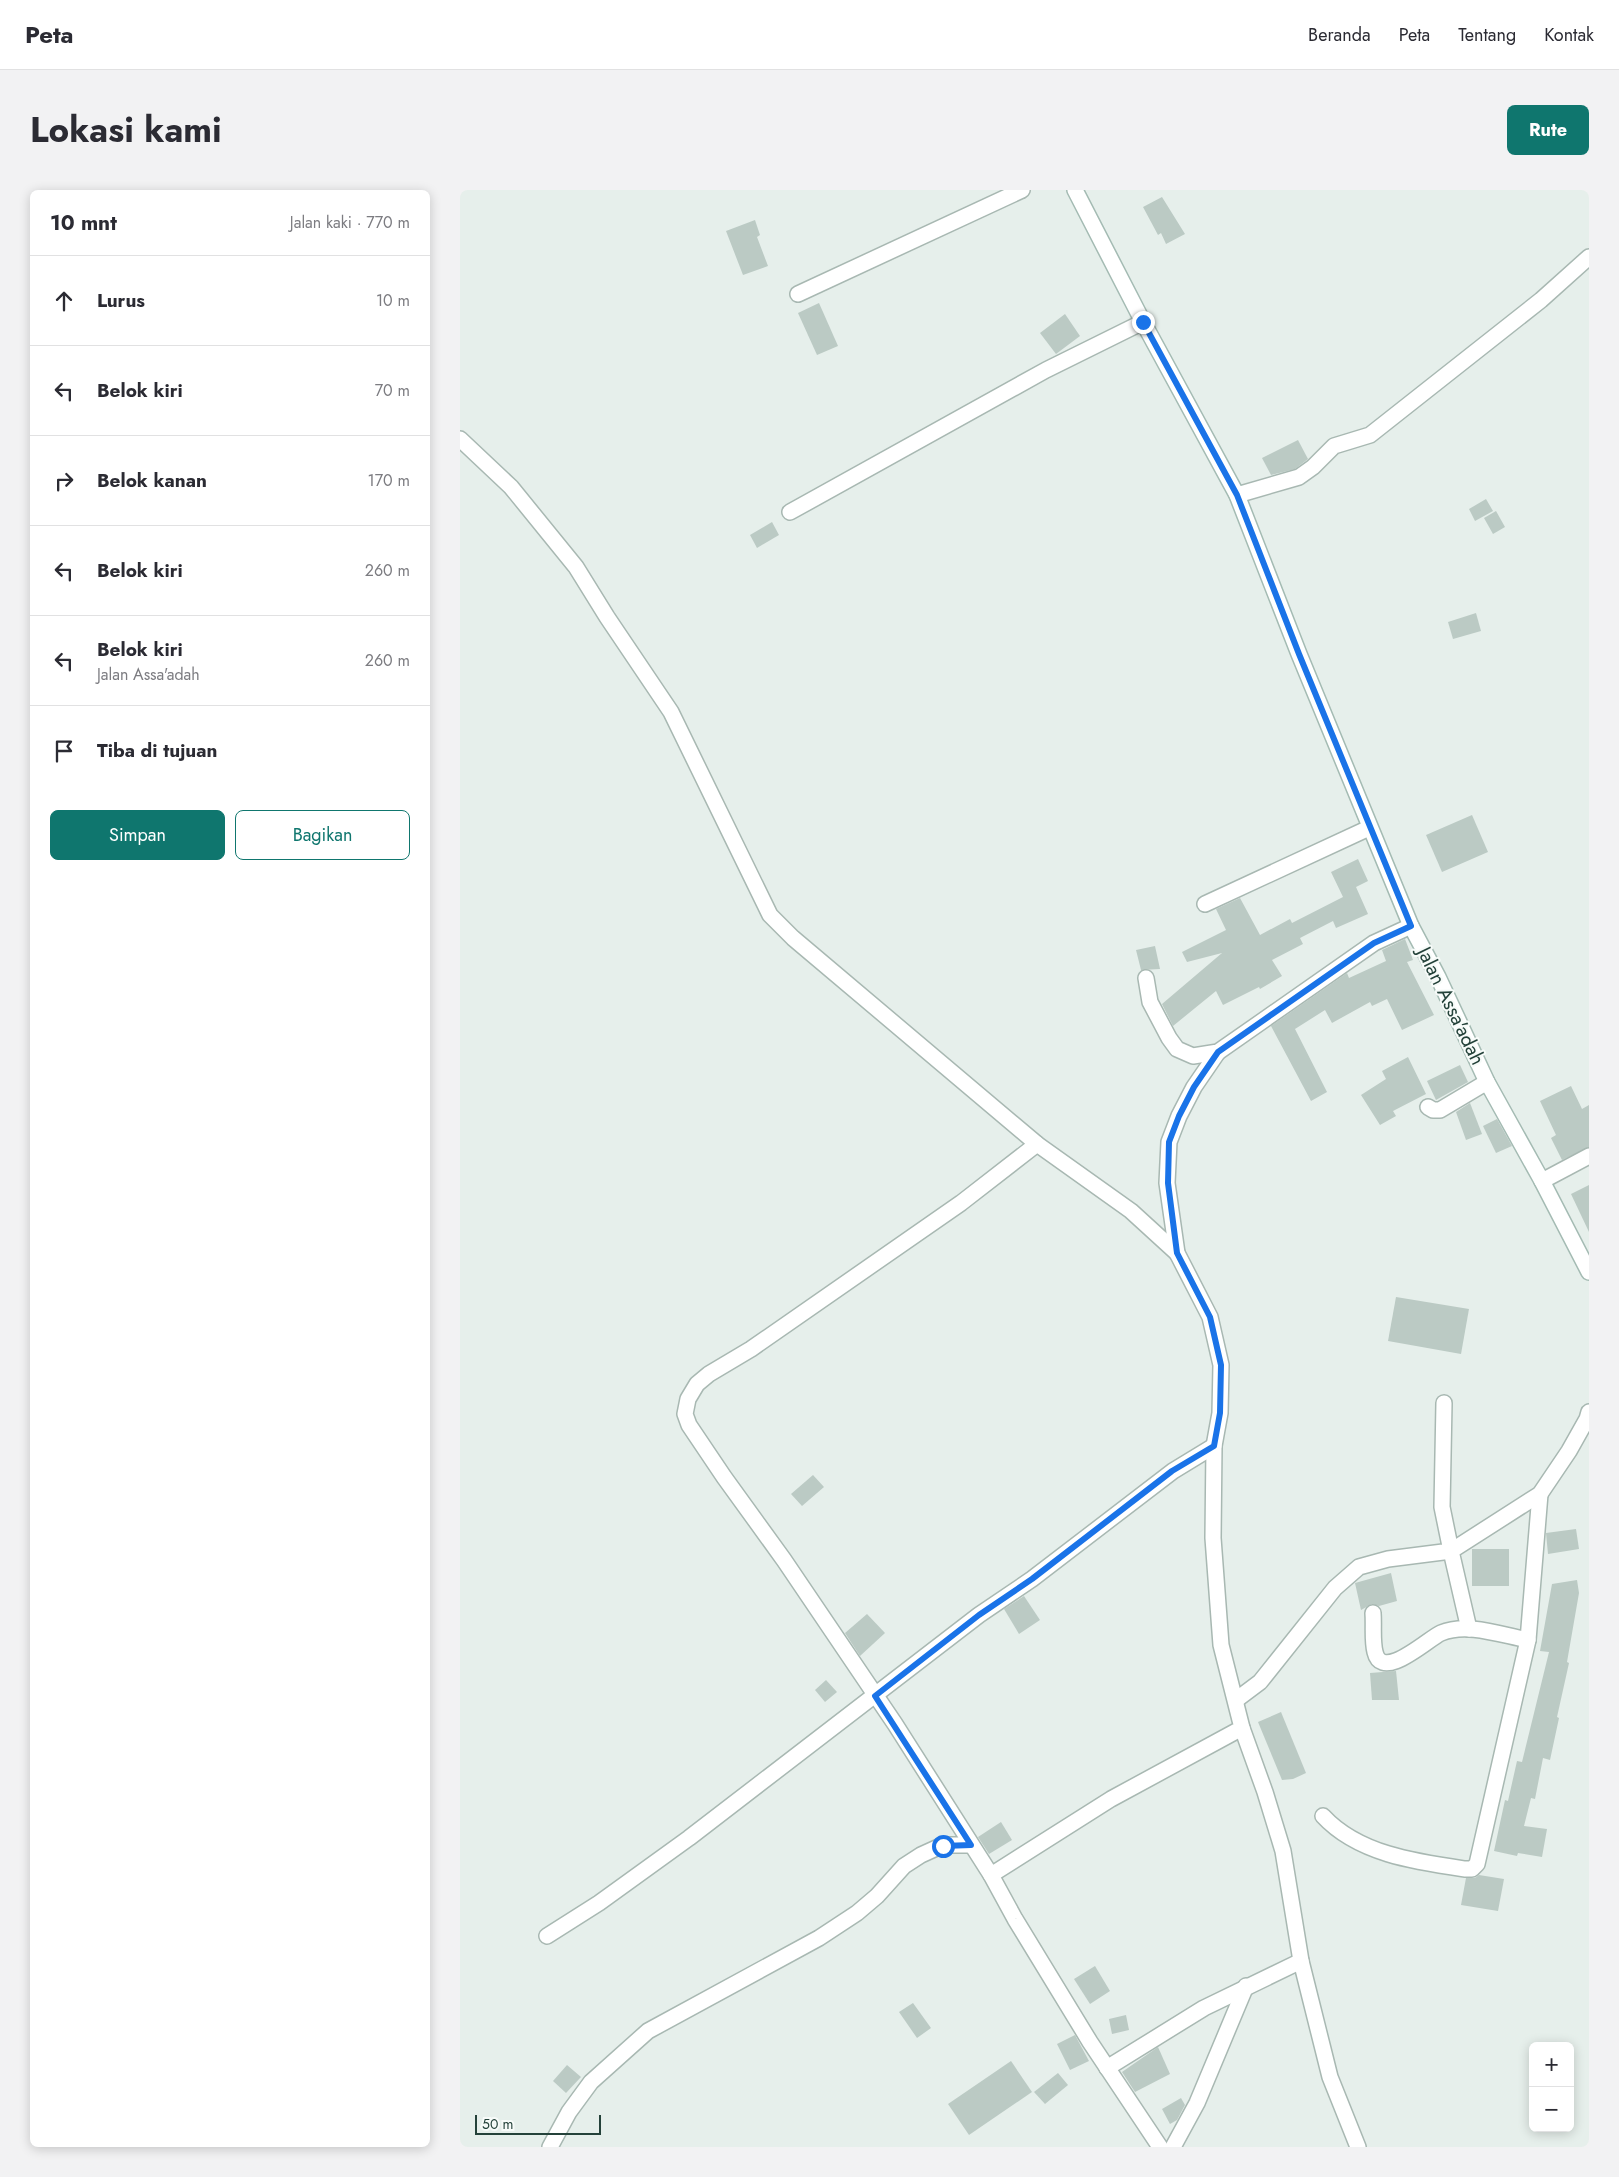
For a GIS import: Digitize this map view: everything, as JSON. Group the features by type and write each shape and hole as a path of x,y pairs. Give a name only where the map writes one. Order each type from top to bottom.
{"street":[{"path":"798,294 1022,190"},
{"name":"Jalan Assa'adah","path":"1076,190 1143,322 1237,495 1369,828 1411,926 1438,977 1488,1082 1589,1272"},
{"path":"1237,495 1299,477 1313,467 1334,446 1370,435 1541,300 1589,257"},
{"path":"790,512 1046,370 1143,322"},
{"path":"460,439 511,487 576,567 671,712 770,915 793,938 1038,1144 1131,1211 1177,1253"},
{"path":"1205,904 1369,828"},
{"path":"1358,2147 1330,2077 1300,1961 1283,1851 1265,1792 1242,1728 1222,1645 1213,1538 1214,1446 1220,1413 1221,1365 1210,1317 1177,1253 1168,1183 1169,1142 1179,1116 1194,1087 1218,1052 1374,943 1411,926"},
{"path":"1146,978 1150,1002 1177,1049 1193,1056 1218,1052"},
{"path":"1428,1107 1433,1110 1440,1110 1488,1082"},
{"path":"1038,1144 933,1223 751,1349 709,1374 697,1384 688,1398 686,1414 689,1425 784,1560 991,1875 1015,1919 1107,2068 1160,2147"},
{"path":"1542,1181 1589,1156"},
{"path":"1444,1403 1442,1507 1450,1551 1469,1628"},
{"path":"1236,1700 1260,1682 1334,1588 1359,1567 1388,1559 1450,1551 1540,1494 1569,1451 1589,1412"},
{"path":"547,1936 658,1861 979,1615 1032,1579 1172,1471 1214,1446"},
{"path":"1323,1816 1334,1828 1389,1854 1417,1862 1465,1869 1472,1869 1477,1864 1528,1640 1540,1494"},
{"path":"1373,1613 1375,1652 1379,1660 1385,1662 1398,1660 1441,1632 1469,1628 1528,1640"},
{"path":"991,1875 1111,1799 1242,1728"},
{"path":"550,2147 569,2112 591,2082 648,2032 710,1996 805,1947 832,1930 857,1913 877,1896 904,1866 921,1855 943,1846 971,1845"},
{"path":"1107,2068 1204,2008 1300,1961"},
{"path":"1173,2147 1197,2103 1246,1986"}],"building":[{"path":"1162,197 1185,234 1166,244 1161,233 1158,235 1143,207"},
{"path":"755,220 760,235 757,237 768,266 743,275 726,231"},
{"path":"819,303 838,346 817,355 798,313"},
{"path":"1065,314 1080,336 1056,354 1040,333"},
{"path":"1298,440 1308,459 1295,469 1271,475 1262,458"},
{"path":"1486,499 1493,511 1475,521 1469,509"},
{"path":"1496,511 1505,527 1493,534 1484,518"},
{"path":"772,522 779,535 757,548 750,535"},
{"path":"1476,613 1481,631 1453,639 1448,622"},
{"path":"1472,815 1488,852 1442,872 1426,835"},
{"path":"1358,859 1368,881 1356,887 1368,914 1336,928 1333,921 1300,938 1303,944 1272,960 1282,976 1260,989 1259,987 1223,1005 1216,991 1173,1026 1162,1004 1222,953 1187,962 1182,952 1226,930 1216,909 1240,898 1260,935 1290,919 1292,923 1343,897 1331,872"},
{"path":"1405,939 1413,960 1407,962 1434,1015 1402,1030 1387,999 1372,1006 1370,1002 1332,1023 1325,1010 1295,1029 1327,1092 1311,1101 1271,1026 1347,973 1349,978 1386,961 1382,950"},
{"path":"1155,946 1160,969 1141,970 1136,950"},
{"path":"1408,1057 1426,1094 1393,1111 1396,1116 1380,1125 1361,1095 1386,1079 1382,1071"},
{"path":"1460,1065 1468,1082 1436,1100 1427,1081"},
{"path":"1571,1086 1582,1109 1589,1105 1589,1147 1562,1160 1551,1138 1556,1135 1540,1101"},
{"path":"1470,1103 1482,1134 1466,1140 1456,1112"},
{"path":"1497,1119 1512,1146 1496,1153 1483,1126"},
{"path":"1589,1185 1589,1232 1571,1194"},
{"path":"1396,1297 1469,1309 1461,1354 1388,1341"},
{"path":"813,1475 824,1487 802,1506 791,1494"},
{"path":"1576,1529 1579,1549 1548,1554 1546,1533"},
{"path":"1472,1549 1509,1549 1509,1586 1472,1586"},
{"path":"1391,1573 1397,1601 1379,1606 1372,1604 1361,1610 1355,1583"},
{"path":"1577,1580 1579,1593 1567,1662 1569,1663 1550,1760 1543,1758 1535,1799 1531,1798 1524,1826 1547,1829 1542,1857 1518,1853 1517,1856 1494,1851 1505,1800 1508,1801 1517,1761 1522,1762 1549,1652 1540,1651 1552,1584"},
{"path":"1024,1596 1040,1620 1019,1634 1004,1609"},
{"path":"867,1614 885,1633 860,1656 845,1633"},
{"path":"1396,1671 1399,1700 1372,1700 1370,1673"},
{"path":"826,1680 837,1692 825,1702 815,1690"},
{"path":"1281,1712 1306,1773 1293,1779 1282,1780 1258,1722"},
{"path":"1001,1822 1012,1840 989,1854 978,1837"},
{"path":"1479,1875 1504,1879 1498,1911 1461,1905 1466,1878 1475,1878"},
{"path":"1095,1966 1110,1991 1090,2004 1074,1979"},
{"path":"913,2003 931,2028 917,2038 899,2012"},
{"path":"1126,2015 1129,2030 1112,2034 1109,2019"},
{"path":"1075,2035 1089,2061 1070,2070 1057,2044"},
{"path":"1158,2047 1170,2074 1135,2092 1122,2072"},
{"path":"1011,2061 1032,2092 969,2135 948,2104"},
{"path":"567,2065 581,2077 566,2093 553,2081"},
{"path":"1058,2073 1068,2085 1045,2104 1034,2092"},
{"path":"1181,2098 1185,2105 1177,2120 1170,2124 1162,2109"}],"route":[{"path":"943,1846 971,1845 895,1724 875,1696 979,1615 1032,1579 1172,1471 1214,1446 1220,1413 1221,1365 1210,1317 1177,1253 1168,1183 1169,1142 1179,1116 1194,1087 1218,1052 1247,1029 1374,943 1411,926 1369,828 1237,495 1143,322"}]}
